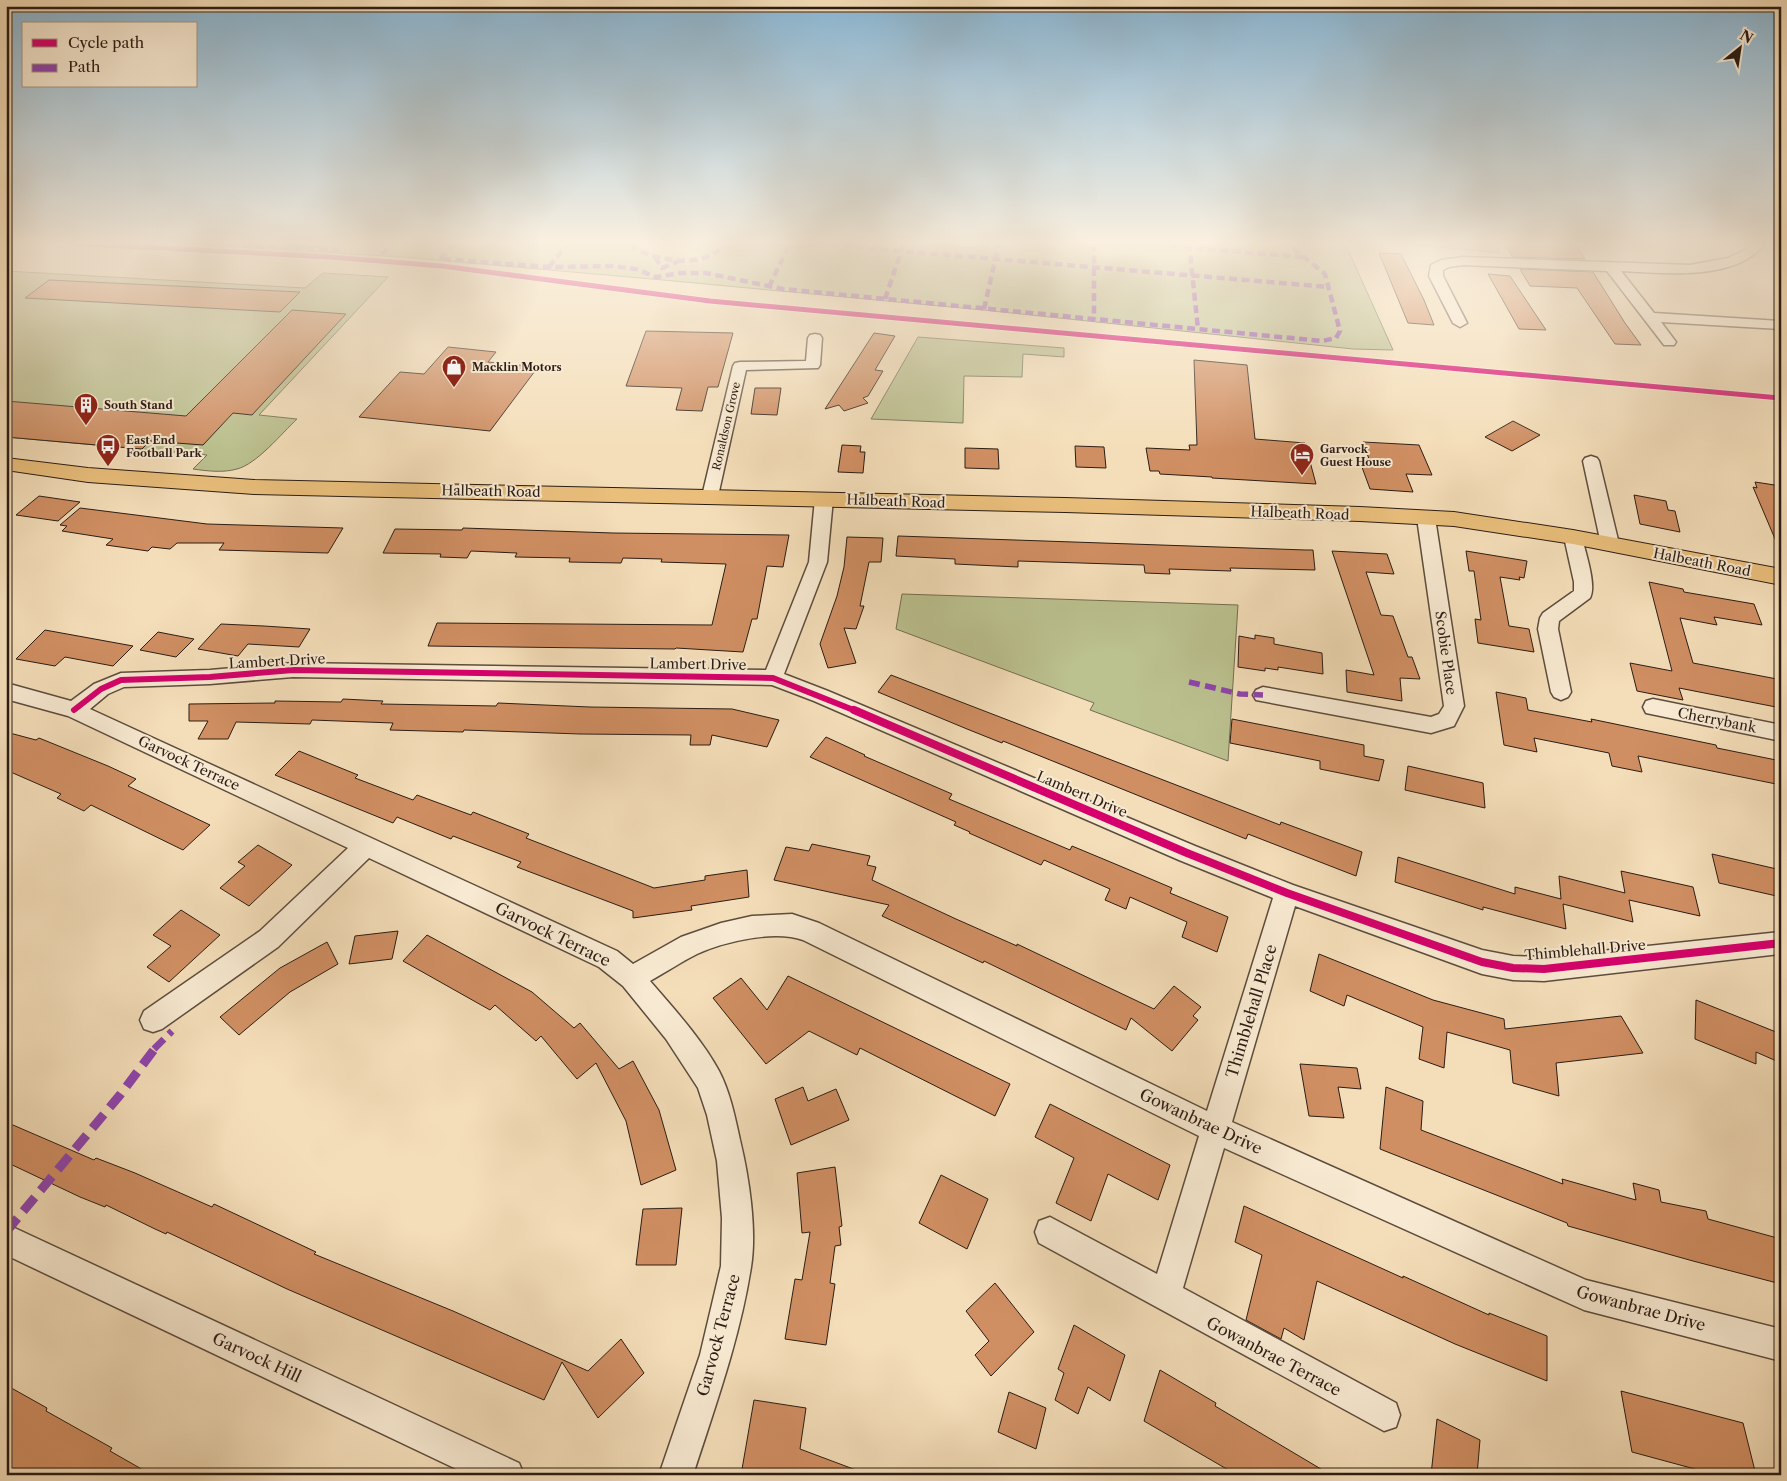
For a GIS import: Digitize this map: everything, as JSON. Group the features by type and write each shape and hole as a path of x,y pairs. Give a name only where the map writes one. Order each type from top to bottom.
{"main road":[{"name":"Halbeath Road","path":"6,464 88,475 254,486 824,499 1426,518 1501,525 1781,577"}],"street":[{"path":"1454,312 1460,324"},
{"path":"1646,312 1668,342"},
{"path":"1650,317 1781,325"},
{"name":"Ronaldson Grove","path":"710,496 740,366 813,365 815,338"},
{"path":"1590,461 1610,544"},
{"path":"773,678 818,562 824,499"},
{"name":"Scobie Place","path":"1263,695 1431,725 1447,720 1454,706 1426,518"},
{"path":"1560,692 1548,629 1550,618 1583,594 1583,582 1573,537"},
{"name":"Lambert Drive","path":"74,710 101,689 121,680 210,677 292,670 773,678 821,696 1187,853 1287,893"},
{"name":"Garvock Terrace","path":"6,691 74,710 608,959 632,978 675,1030 709,1081 721,1115 731,1161 736,1218 736,1266 716,1355 676,1475"},
{"name":"Cherrybank","path":"1653,707 1781,733"},
{"path":"153,1020 269,939 367,845"},
{"name":"Thimblehall Drive","path":"1287,893 1482,962 1513,968 1544,969 1779,945"},
{"name":"Thimblehall Place","path":"1215,1129 1287,893"},
{"name":"Gowanbrae Drive","path":"632,978 690,946 721,934 752,927 792,925 819,936 1215,1129 1584,1295 1781,1345"},
{"path":"1165,1296 1215,1129"},
{"name":"Gowanbrae Terrace","path":"1050,1232 1384,1415"},
{"name":"Garvock Hill","path":"6,1238 508,1475"}],"green space":[{"path":"6,312 355,312 259,415 297,419 253,461 237,469 215,471 193,469 207,455 6,437"},
{"path":"1003,312 1376,312 1393,350 1353,349"},
{"path":"918,337 1064,348 1064,357 1023,354 1022,377 964,376 963,423 871,419"},
{"path":"902,594 1238,605 1228,761 1090,710 1094,703 896,629"}],"building":[{"path":"290,312 346,314 252,415 233,413 203,445 150,441 142,449 6,437 6,401 186,416"},
{"path":"1403,312 1429,312 1434,325 1408,323"},
{"path":"1509,312 1534,312 1546,330 1519,329"},
{"path":"1593,312 1618,312 1641,345 1615,344"},
{"path":"646,331 733,333 718,387 708,387 702,411 676,410 682,388 626,386"},
{"path":"874,333 895,336 875,370 883,371 868,396 863,398 868,403 844,411 839,405 825,409"},
{"name":"Macklin Motors","path":"448,347 496,352 488,362 538,367 490,431 359,417 400,372 424,374"},
{"path":"1194,360 1247,365 1255,439 1305,443 1316,484 1160,474 1159,471 1150,471 1146,448 1190,450 1189,445 1197,445"},
{"path":"755,388 781,388 777,415 751,414"},
{"path":"1513,421 1540,435 1512,451 1485,437"},
{"path":"1363,442 1419,445 1432,475 1406,474 1413,492 1370,489 1359,459 1369,459"},
{"path":"842,445 861,446 860,452 865,452 863,473 838,472"},
{"path":"1075,446 1104,447 1106,468 1076,467"},
{"path":"965,448 998,449 999,469 965,468"},
{"path":"1755,482 1781,486 1781,553 1753,487 1757,488"},
{"path":"1634,495 1666,501 1668,510 1675,511 1680,532 1640,524"},
{"path":"39,496 80,502 58,521 16,515"},
{"path":"80,508 207,524 343,528 328,553 219,550 224,543 177,543 170,549 152,547 148,551 106,545 113,539 62,531 67,526 60,525"},
{"path":"463,528 613,533 789,535 783,567 767,566 757,619 752,619 743,652 676,648 428,646 437,623 712,625 726,564 661,562 662,559 623,558 621,563 569,562 570,558 515,557 517,553 471,551 467,558 440,557 441,554 383,553 395,529 462,530"},
{"path":"898,536 1313,550 1315,570 1230,568 1231,571 1169,569 1170,574 1145,573 1144,565 1018,561 1018,567 955,564 955,559 896,556"},
{"path":"847,537 883,538 881,562 869,562 860,606 864,606 856,629 844,628 856,663 828,668 820,644 837,596 844,567"},
{"path":"1332,551 1387,554 1394,574 1366,572 1381,615 1393,616 1408,657 1412,657 1420,679 1400,678 1402,701 1347,692 1346,670 1374,675"},
{"path":"1466,551 1527,561 1524,578 1519,577 1520,580 1500,577 1509,626 1529,629 1534,652 1478,643 1475,619 1481,620 1474,571 1469,571"},
{"path":"1649,582 1683,589 1684,592 1754,604 1762,625 1714,617 1717,625 1680,618 1693,663 1777,679 1781,689 1781,708 1679,688 1683,700 1637,691 1630,663 1672,671"},
{"path":"221,624 310,629 299,647 248,644 238,656 198,649"},
{"path":"45,630 133,646 113,666 65,657 55,666 16,659"},
{"path":"158,632 194,639 176,657 140,650"},
{"path":"1255,635 1274,638 1274,644 1322,653 1323,674 1278,667 1278,670 1265,668 1265,671 1238,667 1239,636 1255,639"},
{"path":"891,675 1280,825 1281,822 1362,852 1356,876 1248,834 1246,839 878,692"},
{"path":"1496,692 1526,698 1528,710 1592,722 1591,719 1716,745 1717,748 1781,761 1781,785 1638,756 1642,772 1612,766 1609,753 1534,738 1537,752 1504,745"},
{"path":"343,699 383,701 381,704 496,706 498,703 590,707 732,709 779,720 767,747 712,735 710,745 690,745 691,735 390,730 393,723 312,720 310,724 236,722 228,739 198,739 208,721 189,721 189,704 275,703 275,701 341,702"},
{"path":"1232,719 1364,745 1364,756 1384,760 1379,781 1320,769 1320,761 1230,743"},
{"path":"6,732 36,740 39,738 108,766 136,779 128,786 210,825 183,850 91,805 84,811 57,798 61,794 6,770"},
{"path":"826,737 864,756 952,794 949,799 1070,850 1072,846 1120,866 1172,888 1170,893 1228,917 1217,952 1182,937 1187,922 1130,897 1126,909 1105,900 1110,889 1044,860 1041,865 969,833 954,825 956,822 810,757"},
{"path":"299,751 358,775 355,778 413,800 417,795 471,815 473,812 529,834 526,838 654,888 705,880 705,876 747,870 749,897 691,906 692,910 633,918 633,911 517,867 521,862 453,836 451,839 397,817 393,823 275,775"},
{"path":"1408,766 1483,783 1485,808 1405,790"},
{"path":"812,844 870,856 867,865 876,867 872,880 1017,946 1017,944 1154,1009 1174,986 1201,1007 1193,1016 1198,1020 1172,1051 1131,1018 1126,1030 984,961 983,963 882,916 889,905 774,880 786,847 809,851"},
{"path":"258,845 292,865 249,906 220,888 245,866 238,862"},
{"path":"1712,854 1781,870 1781,897 1719,883"},
{"path":"1398,857 1515,894 1515,887 1561,899 1559,876 1625,893 1621,871 1693,887 1700,916 1629,900 1633,922 1563,904 1566,929 1483,907 1483,910 1395,882"},
{"path":"181,910 220,935 169,982 147,967 171,946 153,935"},
{"path":"398,931 392,959 349,964 355,936"},
{"path":"427,935 532,992 574,1028 580,1023 619,1069 633,1061 659,1110 676,1170 641,1185 626,1121 596,1063 577,1079 541,1036 536,1041 495,1005 490,1010 403,961"},
{"path":"327,942 338,964 290,992 239,1035 220,1017 280,968"},
{"path":"1319,954 1433,1000 1504,1019 1505,1029 1621,1016 1643,1053 1556,1063 1559,1096 1513,1083 1510,1050 1447,1032 1444,1068 1419,1059 1423,1027 1347,995 1344,1006 1310,991"},
{"path":"788,976 1010,1084 995,1116 860,1048 857,1055 809,1031 766,1064 713,998 741,978 767,1010"},
{"path":"1696,1000 1781,1034 1781,1063 1756,1052 1756,1064 1695,1039"},
{"path":"1300,1064 1357,1068 1361,1089 1338,1087 1344,1118 1309,1116"},
{"path":"803,1087 808,1101 836,1089 849,1120 791,1145 775,1099"},
{"path":"1386,1087 1423,1101 1421,1130 1563,1184 1562,1179 1636,1200 1633,1183 1659,1190 1661,1202 1706,1211 1708,1219 1781,1239 1781,1284 1568,1226 1567,1223 1380,1149"},
{"path":"1050,1104 1170,1165 1158,1200 1108,1174 1091,1221 1056,1203 1074,1158 1035,1137"},
{"path":"6,1122 94,1160 96,1158 135,1173 212,1207 214,1204 316,1252 314,1254 453,1311 588,1371 621,1339 644,1373 598,1418 562,1362 544,1400 287,1289 167,1232 166,1234 106,1205 105,1207 80,1197 6,1162"},
{"path":"835,1167 842,1226 839,1227 841,1245 835,1246 830,1283 835,1284 826,1345 785,1339 795,1279 802,1280 810,1232 802,1233 797,1173"},
{"path":"941,1175 988,1199 967,1249 919,1223"},
{"path":"1244,1206 1489,1315 1489,1313 1547,1336 1547,1381 1455,1344 1317,1281 1304,1340 1284,1328 1281,1339 1246,1320 1262,1255 1235,1242"},
{"path":"682,1208 676,1265 636,1265 643,1209"},
{"path":"995,1283 1034,1332 991,1376 975,1355 989,1341 966,1311"},
{"path":"1074,1325 1125,1355 1110,1401 1088,1387 1078,1414 1055,1400 1064,1373 1058,1369"},
{"path":"1160,1370 1216,1403 1215,1406 1331,1475 1237,1475 1144,1421"},
{"path":"6,1385 47,1408 46,1411 112,1448 110,1451 152,1475 6,1475"},
{"path":"1621,1391 1743,1423 1756,1475 1717,1475 1632,1452"},
{"path":"1009,1392 1046,1408 1036,1449 998,1432"},
{"path":"754,1400 806,1408 800,1449 864,1473 863,1475 741,1475"},
{"path":"1437,1419 1480,1440 1477,1475 1431,1475"}],"marked path":[{"path":"1023,312 1322,341 1336,338 1340,331 1335,312"},
{"path":"1094,312 1094,319"},
{"path":"1196,312 1198,329"},
{"path":"1189,682 1240,694 1263,695"},
{"path":"6,1232 120,1095 149,1054 172,1031"}],"cycle path":[{"path":"833,312 1781,398"},
{"path":"74,710 101,689 121,680 210,677 293,670 773,678 821,696 1187,853 1287,893 1482,962 1513,968 1544,969 1781,943"}],"place":[{"name":"Macklin Motors","path":"454,388"},
{"name":"South Stand","path":"86,426"},
{"name":"East End Football Park","path":"108,467"},
{"name":"Garvock Guest House","path":"1302,476"}]}
